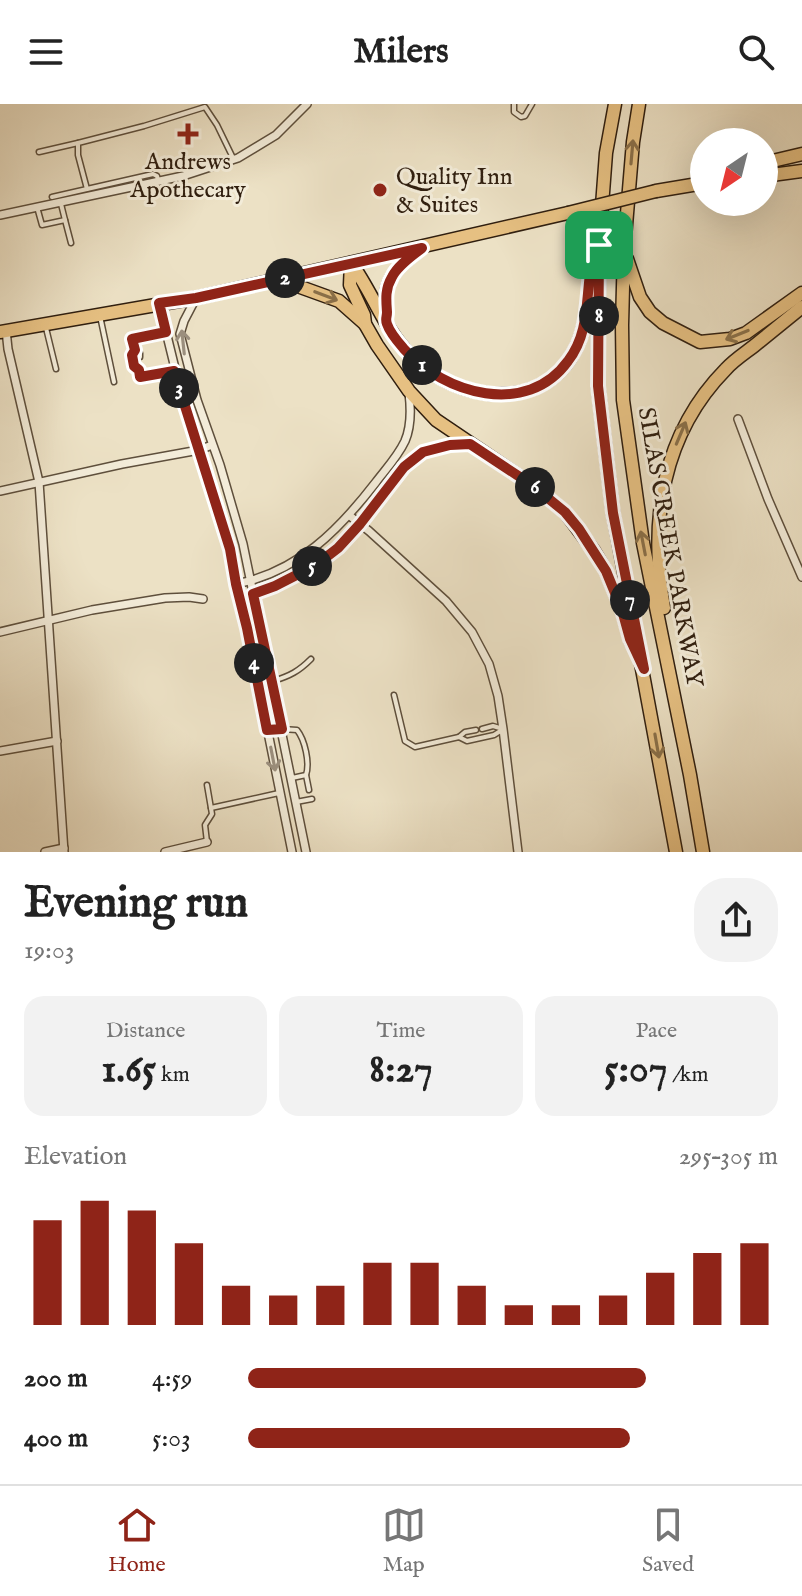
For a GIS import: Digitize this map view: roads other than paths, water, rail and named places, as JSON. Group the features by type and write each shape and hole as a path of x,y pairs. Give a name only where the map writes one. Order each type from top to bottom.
{"main road":[{"name":"SILAS CREEK PARKWAY","path":"615,104 606,153 599,245 598,386 613,513 676,852"},
{"name":"SILAS CREEK PARKWAY","path":"639,104 624,249 623,400 643,543 703,852"},
{"path":"778,160 802,154"},
{"path":"778,174 802,171"},
{"path":"787,173 802,179"},
{"path":"3,331 281,280 690,185"},
{"path":"351,263 394,336 418,363 451,383 486,394 513,394 526,392 553,378 575,351 585,324 590,273 599,245"},
{"path":"386,322 386,296 390,280 422,248"},
{"path":"624,249 640,297 650,312 663,323 700,342 717,342 746,333 802,293"},
{"path":"351,263 350,285 365,324"},
{"path":"281,280 339,301 365,324 409,391 436,420 532,485 565,512 606,571 644,669"},
{"path":"675,701 678,683 661,590 657,543 660,507 679,434 694,407 727,367 802,307"}],"street":[{"path":"0,215 88,192 183,176 234,160 276,135 307,104"},
{"path":"196,298 180,334 197,400 240,531 306,852"},
{"path":"159,303 174,371 227,536 292,852"},
{"path":"3,331 39,482 64,850 45,852"},
{"path":"236,584 291,563 328,537 350,516 406,439 411,410 409,391"},
{"path":"738,419 802,577"},
{"path":"239,599 275,586 338,548 404,467 423,452 470,444"},
{"path":"0,491 212,445"},
{"path":"350,516 446,601 472,632 489,664 498,696 518,852"},
{"path":"306,554 311,567"},
{"path":"0,632 165,598 203,599"},
{"path":"250,643 263,640"},
{"path":"267,730 282,729"},
{"path":"0,751 57,741"},
{"path":"165,852 207,842"}],"lane":[{"path":"514,104 514,112 521,117 529,113 532,104"},
{"path":"39,152 205,107 234,160"},
{"path":"52,197 88,192 78,143"},
{"path":"60,201 71,243"},
{"path":"37,207 42,225 65,220"},
{"path":"99,314 114,382"},
{"path":"45,323 56,369"},
{"path":"140,357 132,339 166,332"},
{"path":"135,350 132,355 134,366 139,370"},
{"path":"142,364 140,377 174,371"},
{"path":"271,681 299,671 311,659"},
{"path":"394,695 405,741 415,747 493,726 503,729"},
{"path":"282,729 297,730 302,735 309,790"},
{"path":"459,737 467,741 494,735 503,729"},
{"path":"291,778 306,775"},
{"path":"207,785 212,814 205,825 207,842"},
{"path":"211,808 280,793"},
{"path":"296,802 312,799"}],"place":[{"name":"Andrews Apothecary","path":"188,134"},
{"name":"Quality Inn & Suites","path":"380,190"}]}
